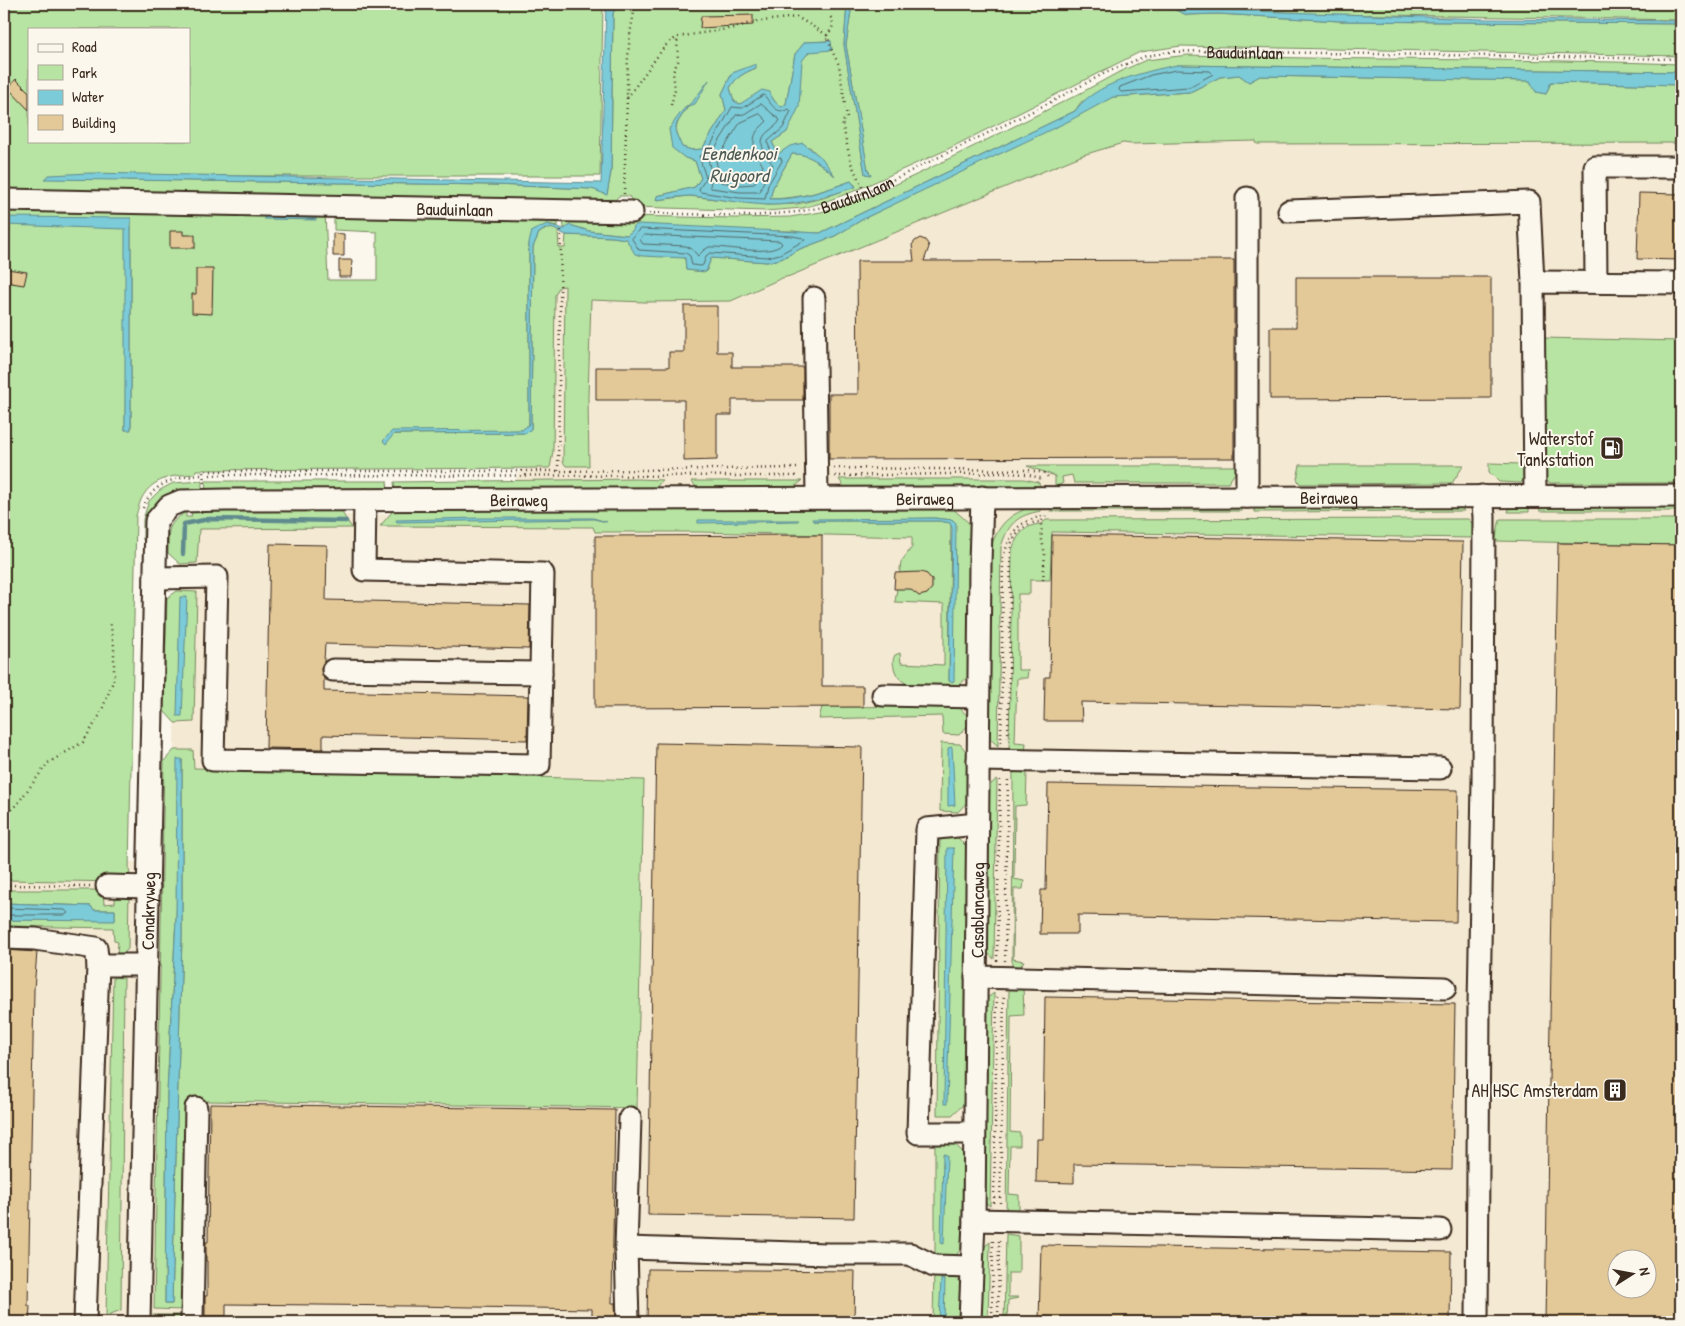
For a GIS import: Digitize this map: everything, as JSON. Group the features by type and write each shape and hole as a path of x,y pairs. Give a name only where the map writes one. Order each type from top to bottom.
{"street":[{"path":"1596,282 1595,167 1681,167"},
{"path":"1247,198 1247,497"},
{"name":"Bauduinlaan","path":"4,200 628,205"},
{"path":"1289,211 1529,202 1533,282 1535,496"},
{"path":"1533,282 1681,283"},
{"path":"814,298 817,481"},
{"name":"Beiraweg","path":"169,506 181,501 365,500 817,481 982,497 1681,496"},
{"path":"1477,1322 1479,1005 1484,761 1484,516 1482,496"},
{"name":"Casablancaweg","path":"970,1322 971,1266 989,1220 974,1133 982,497"},
{"path":"154,578 217,578 213,760 539,765 543,574 364,570 365,500"},
{"name":"Conakryweg","path":"139,1322 156,521 169,506"},
{"path":"333,670 541,673"},
{"path":"883,695 978,697"},
{"path":"978,760 1440,768"},
{"path":"974,1133 918,1133 927,829 977,824"},
{"path":"107,886 148,887"},
{"path":"4,938 35,938 96,948 98,966 85,1322"},
{"path":"98,966 147,965"},
{"path":"976,977 1444,988"},
{"path":"192,1322 196,1108"},
{"path":"628,1322 626,1248 630,1118"},
{"path":"989,1220 1440,1230"},
{"path":"626,1248 828,1254 910,1254 934,1266 971,1266"}],"path":[{"path":"628,205 627,64 632,20 636,4"},
{"path":"827,36 832,29 833,22 830,16"},
{"path":"627,98 665,46 677,37 734,28 753,22 797,17 827,36 839,66 848,118 842,122 852,163 865,193"},
{"path":"672,105 675,89 673,72 678,61 677,37"},
{"name":"Bauduinlaan","path":"628,205 759,215 823,207 865,193 1049,104 1106,72 1146,56 1169,52 1681,59"},
{"path":"561,226 558,471 817,481 942,473 1026,474 1045,479 1047,515 1025,521 1011,534 1003,557 1004,760 1001,977 989,1220 998,1322"},
{"path":"142,510 150,494 164,483 180,477 201,475 817,481 1028,470"},
{"path":"992,1322 989,1220 1001,977 1004,760 1011,544 1016,534 1034,522 1041,522 1045,554 1043,580"},
{"path":"4,817 18,803 48,763 83,742 100,715 114,679 114,646 110,621"},
{"path":"4,885 107,886"}],"shaded area":[{"path":"1130,111 1681,121 1681,1322 4,1322 4,858 172,863 178,527 191,517 488,513 505,498 535,445 527,228 740,249"}],"green space":[{"path":"4,4 603,4 600,176 128,176 128,180 493,185 592,189 607,194 611,172 613,13 618,4 847,4 844,44 865,174 870,174 846,45 852,4 1162,4 1187,15 1217,14 1340,21 1681,24 1681,56 1181,46 1140,52 944,151 852,192 821,203 803,208 766,211 632,207 632,201 629,196 619,196 610,205 558,215 558,226 547,224 529,243 529,424 522,430 394,434 527,433 531,429 533,247 539,233 544,230 553,229 558,231 559,248 565,248 566,235 626,239 685,258 686,270 706,272 711,258 767,262 781,259 800,249 835,236 865,218 1113,97 1190,92 1220,77 1239,75 1249,82 1260,76 1530,81 1536,92 1546,94 1551,82 1681,85 1681,143 1257,144 1256,141 1123,143 1083,155 782,278 731,301 645,302 591,300 588,397 589,466 566,466 563,462 565,286 559,287 555,295 553,451 550,468 196,470 195,474 167,478 155,483 142,498 136,516 130,875 124,882 4,880","holes":["826,38 831,41 809,52 802,60 787,132 772,142 778,154 783,151 810,147 834,175 805,155 792,154 773,187 770,199 811,194 851,181 856,186 823,198 797,204 768,205 689,196 657,200 657,196 695,187 701,178 695,161 685,158 669,129 687,105 688,107 677,126 677,135 682,147 692,150 702,149 726,110 722,94 732,73 756,68 741,76 732,84 730,88 734,101 739,104 771,96 782,107 786,104 795,54 805,42 827,41","325,211 334,211 334,230 377,232 377,280 328,280","131,218 131,429 125,430 127,219"]},
{"path":"1176,4 1681,4 1681,20 1189,10"},
{"path":"1188,55 1681,64 1681,72 1177,65 1081,102 1075,111 820,233 794,231 633,230 628,235 589,231 570,225 564,229 563,215 736,218 790,217 821,212 871,196 1146,60"},
{"path":"1542,338 1681,341 1681,483 1550,483 1545,480"},
{"path":"1489,463 1522,464 1527,474 1521,483 1499,482 1489,472"},
{"path":"1300,465 1464,465 1452,483 1300,484 1297,479"},
{"path":"1027,466 1240,466 1228,483 1074,483 1072,475 1062,477 1063,483 1055,487 1055,476"},
{"path":"839,479 1024,479 1038,482 1043,489 846,490"},
{"path":"662,480 655,489 395,491 394,482"},
{"path":"202,481 202,490 186,490 171,494 154,506 146,522 145,540 143,540 143,519 149,501 160,490 173,483"},
{"path":"205,481 387,481 388,491 206,491"},
{"path":"691,481 802,481 793,488 699,490"},
{"path":"1681,502 1681,511 1540,511 1539,503"},
{"path":"1051,503 1242,503 1242,511 1051,511"},
{"path":"1457,503 1464,511 1255,512 1254,505"},
{"path":"1511,503 1529,503 1529,512 1508,512"},
{"path":"1042,504 1041,511 1020,518 1010,527 1001,547 998,746 987,736 990,549 1003,524 1015,514"},
{"path":"337,505 352,528 199,529 197,563 180,564 168,553 171,525 186,512 186,517 191,517 192,511"},
{"path":"397,506 950,506 970,524 973,531 970,674 957,688 922,688 905,683 895,671 893,659 895,655 900,653 901,663 944,665 944,604 895,602 901,562 912,547 912,537 699,532 595,532 593,527 380,526","holes":["934,518 953,520 952,682 949,681 951,523 939,521 813,521"]},
{"path":"1468,519 1475,526 1475,538 1052,532 1050,580 1030,580 1030,594 1018,594 1018,670 1028,670 1027,678 1017,678 1015,742 1026,743 1025,753 1009,753 1012,551 1019,535 1027,528 1042,524 1046,520"},
{"path":"1500,519 1681,519 1681,545 1495,541"},
{"path":"177,591 197,592 194,722 175,723 164,711 167,598"},
{"path":"958,706 972,721 959,735 943,734 942,716 819,719 822,707"},
{"path":"941,743 960,744 970,756 970,799 958,812 940,811"},
{"path":"174,750 193,750 194,768 644,780 637,1108 187,1102 183,1310 154,1309 164,761","holes":["182,760 182,936 172,1304 165,1304 167,1093"]},
{"path":"1013,772 1027,773 1026,805 1015,806 1014,879 1024,881 1023,889 1014,889 1013,959 1024,961 1020,967 1012,968"},
{"path":"997,779 994,959 983,949 985,789"},
{"path":"956,836 968,848 965,1103 952,1115 937,1115 940,837"},
{"path":"4,890 103,890 104,904 115,903 115,892 129,892 128,949 123,954 117,955 118,942 114,941 113,928 4,926 4,920 115,920 115,910 94,910 91,906 4,903"},
{"path":"113,977 124,978 121,1310 106,1316"},
{"path":"1009,986 1023,986 1024,1015 1011,1016 1010,1132 1020,1133 1020,1146 1010,1146 1009,1194 1019,1195 1019,1216 1006,1216"},
{"path":"994,993 990,1206 980,1199 982,1002"},
{"path":"949,1139 964,1153 961,1249 950,1263 935,1262 935,1141"},
{"path":"1006,1234 1019,1236 1019,1273 1008,1273 1008,1297 1018,1298 1008,1300 1007,1321 1018,1322 1004,1322"},
{"path":"990,1242 988,1322 977,1322 979,1251"},
{"path":"934,1271 950,1271 961,1284 961,1322 933,1322"},
{"path":"153,1315 184,1315 184,1322 153,1322"}],"water":[{"path":"606,4 618,4 613,13 611,172 607,195 592,189 493,185 44,179 49,175 90,173 601,183"},
{"path":"847,4 852,4 846,45 868,170 871,175 865,174 844,45"},
{"path":"1162,4 1176,4 1189,10 1484,19 1681,21 1681,24 1340,21 1217,14 1187,15"},
{"name":"Eendenkooi Ruigoord","path":"831,41 832,50 809,52 802,61 799,107 787,132 772,142 778,154 790,146 803,143 822,158 835,176 810,158 804,155 792,154 773,187 770,199 801,196 851,181 856,187 812,200 779,205 691,196 656,200 657,196 695,187 701,178 695,161 685,158 672,148 669,129 709,80 695,104 688,106 677,123 675,131 682,147 692,150 702,149 726,110 722,94 732,73 756,64 756,68 741,76 730,88 734,101 740,104 762,90 770,92 774,101 782,107 786,104 795,54 805,42"},
{"path":"1177,65 1681,72 1681,85 1551,82 1546,94 1536,92 1530,81 1260,76 1249,82 1239,75 1220,77 1190,92 1113,97 1069,121 865,218 835,236 800,249 781,259 767,262 711,258 706,272 686,270 685,258 635,254 626,239 566,235 547,228 539,233 533,247 531,429 527,433 394,434 386,444 383,441 392,431 522,430 529,424 529,243 532,231 547,224 564,229 570,225 589,231 627,235 633,230 634,226 639,224 820,233 1075,111 1094,93 1107,86 1136,75"},
{"path":"264,216 316,218 316,220 264,219"},
{"path":"4,217 131,218 131,430 125,430 125,229 4,225"},
{"path":"593,518 607,522 594,519 397,522 396,520"},
{"path":"934,518 953,520 956,523 954,681 952,682 949,681 952,528 950,523 939,521 813,521 812,519"},
{"path":"698,520 799,520 698,523"},
{"path":"180,597 187,597 182,716 177,716"},
{"path":"952,747 955,805 948,806 948,748"},
{"path":"177,759 182,759 182,936 172,1304 165,1304 167,1093 176,918"},
{"path":"947,848 954,848 947,1104 944,1104"},
{"path":"4,903 91,906 94,910 115,910 115,921 4,920"},
{"path":"943,1154 947,1155 944,1244 941,1243"},
{"path":"941,1279 945,1280 944,1322 939,1322"}],"building":[{"path":"753,15 753,25 700,28 701,16"},
{"path":"16,79 28,91 28,109 8,88"},
{"path":"1639,193 1681,194 1681,260 1637,259"},
{"path":"170,231 183,231 183,235 195,235 195,248 170,248"},
{"path":"333,233 344,234 344,256 333,256"},
{"path":"920,238 925,240 929,247 924,261 1234,260 1234,458 829,459 829,394 858,394 857,261 914,261 912,245"},
{"path":"339,260 352,260 351,277 339,277"},
{"path":"7,269 27,272 24,285 5,282"},
{"path":"196,269 213,269 212,314 192,313 192,294 196,294"},
{"path":"1296,277 1491,277 1491,398 1270,399 1270,327 1296,327"},
{"path":"684,306 717,306 717,352 732,352 732,367 803,367 803,400 732,400 732,415 717,415 717,460 684,461 684,400 596,400 596,367 669,367 669,352 684,352"},
{"path":"822,535 822,686 863,686 863,707 595,708 595,536"},
{"path":"1052,535 1463,542 1460,709 1081,702 1082,721 1044,721 1045,677 1050,677"},
{"path":"1558,543 1681,545 1681,1322 1545,1322"},
{"path":"270,544 327,545 326,600 530,605 529,649 325,644 324,661 321,669 324,678 324,691 528,696 527,740 323,735 323,749 266,748"},
{"path":"921,572 927,574 932,580 932,588 927,594 919,596 910,589 894,589 895,573"},
{"path":"656,743 862,747 854,1218 648,1215"},
{"path":"1048,784 1458,790 1456,922 1078,915 1078,934 1040,934 1041,890 1046,890"},
{"path":"4,950 37,952 34,989 29,1322 4,1322"},
{"path":"1045,997 1455,1004 1452,1170 1074,1164 1074,1183 1036,1182 1037,1139 1043,1139"},
{"path":"210,1104 615,1110 612,1303 615,1303 616,1322 592,1322 592,1309 409,1306 226,1304 226,1316 205,1316 205,1296 207,1296 206,1242 208,1242"},
{"path":"1041,1245 1451,1252 1450,1322 1039,1322"},
{"path":"648,1269 855,1271 854,1322 647,1322"}],"waterway":[{"path":"183,554 184,524 209,519 346,521"}],"place":[{"name":"Waterstof Tankstation","path":"1612,448"},
{"name":"AH HSC Amsterdam","path":"1615,1090"}]}
